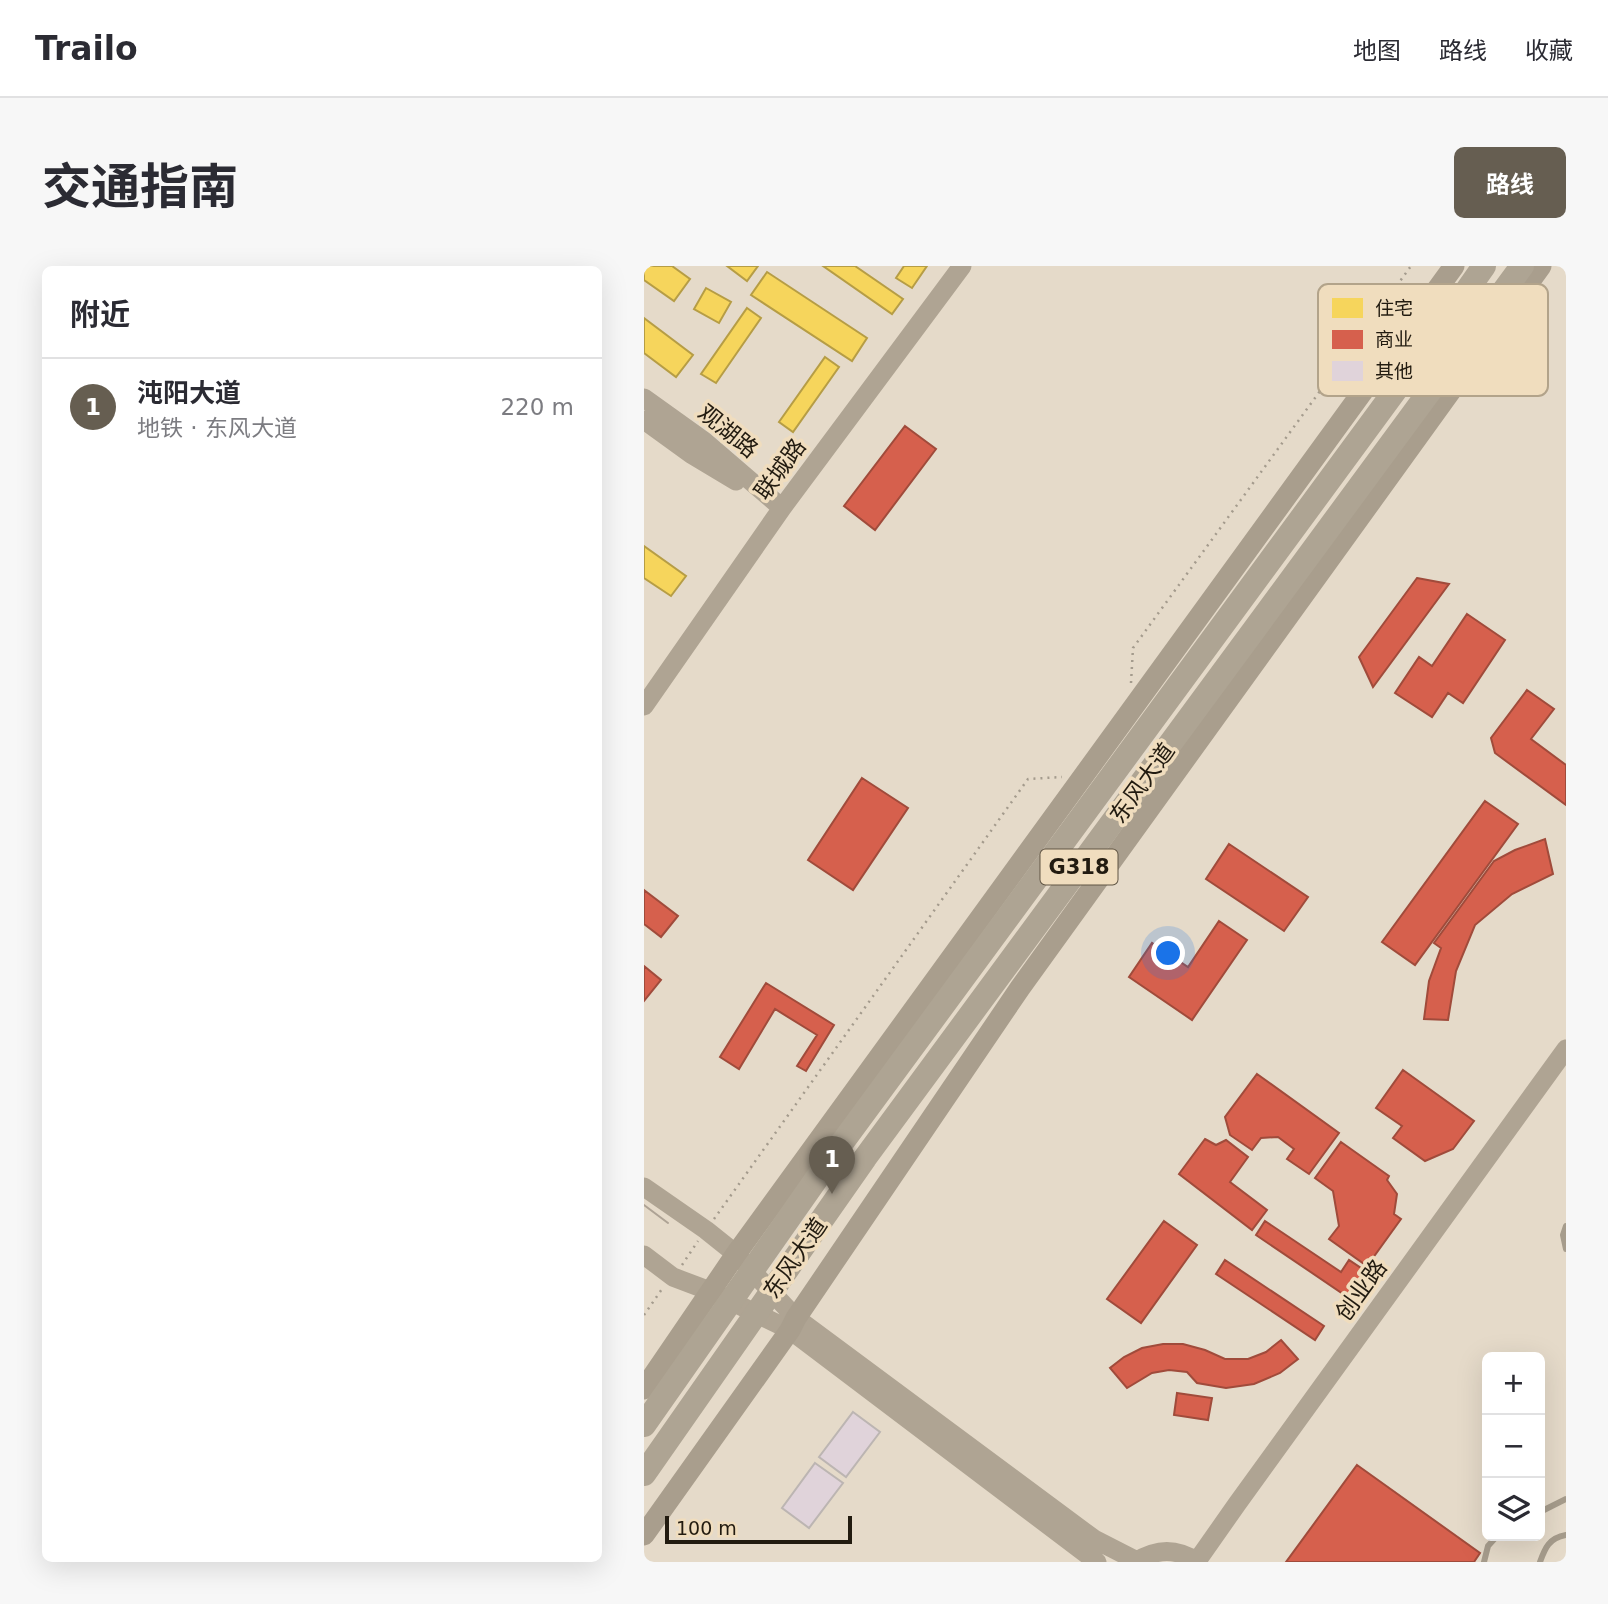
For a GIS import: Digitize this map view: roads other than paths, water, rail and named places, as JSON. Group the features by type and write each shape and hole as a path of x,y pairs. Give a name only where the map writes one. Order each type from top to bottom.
{"highway":[{"name":"东风大道","path":"1471,284 1484,266"},
{"name":"东风大道","path":"1509,284 1522,266"},
{"name":"东风大道","path":"644,1425 836,1151 1391,396"},
{"name":"东风大道","path":"644,1474 864,1158 1426,396"}],"main road":[{"name":"联城路","path":"644,706 782,508 962,266"},
{"path":"1441,284 1454,266"},
{"path":"1528,284 1541,266"},
{"path":"644,1389 736,1254 1360,396"},
{"path":"644,1535 793,1324 1020,988 1447,396"},
{"name":"观湖路","path":"644,398 705,441 782,508"},
{"name":"观湖路","path":"644,420 691,454 782,508"},
{"name":"创业路","path":"1198,1561 1260,1471 1566,1049"},
{"path":"644,1187 736,1254 793,1324 1097,1562"},
{"path":"644,1255 673,1277 793,1324 1094,1539 1136,1561 1151,1553 1167,1551 1183,1553 1198,1561"}],"lane":[{"path":"1566,1226 1563,1235 1566,1249"},
{"path":"1545,1510 1566,1499"},
{"path":"1539,1562 1545,1546 1559,1536 1566,1535"},
{"path":"1484,1562 1488,1546 1492,1541"}],"tram line":[{"path":"644,1205 668,1223"}],"place":[{"name":"沌阳大道","path":"832,1194"}]}
